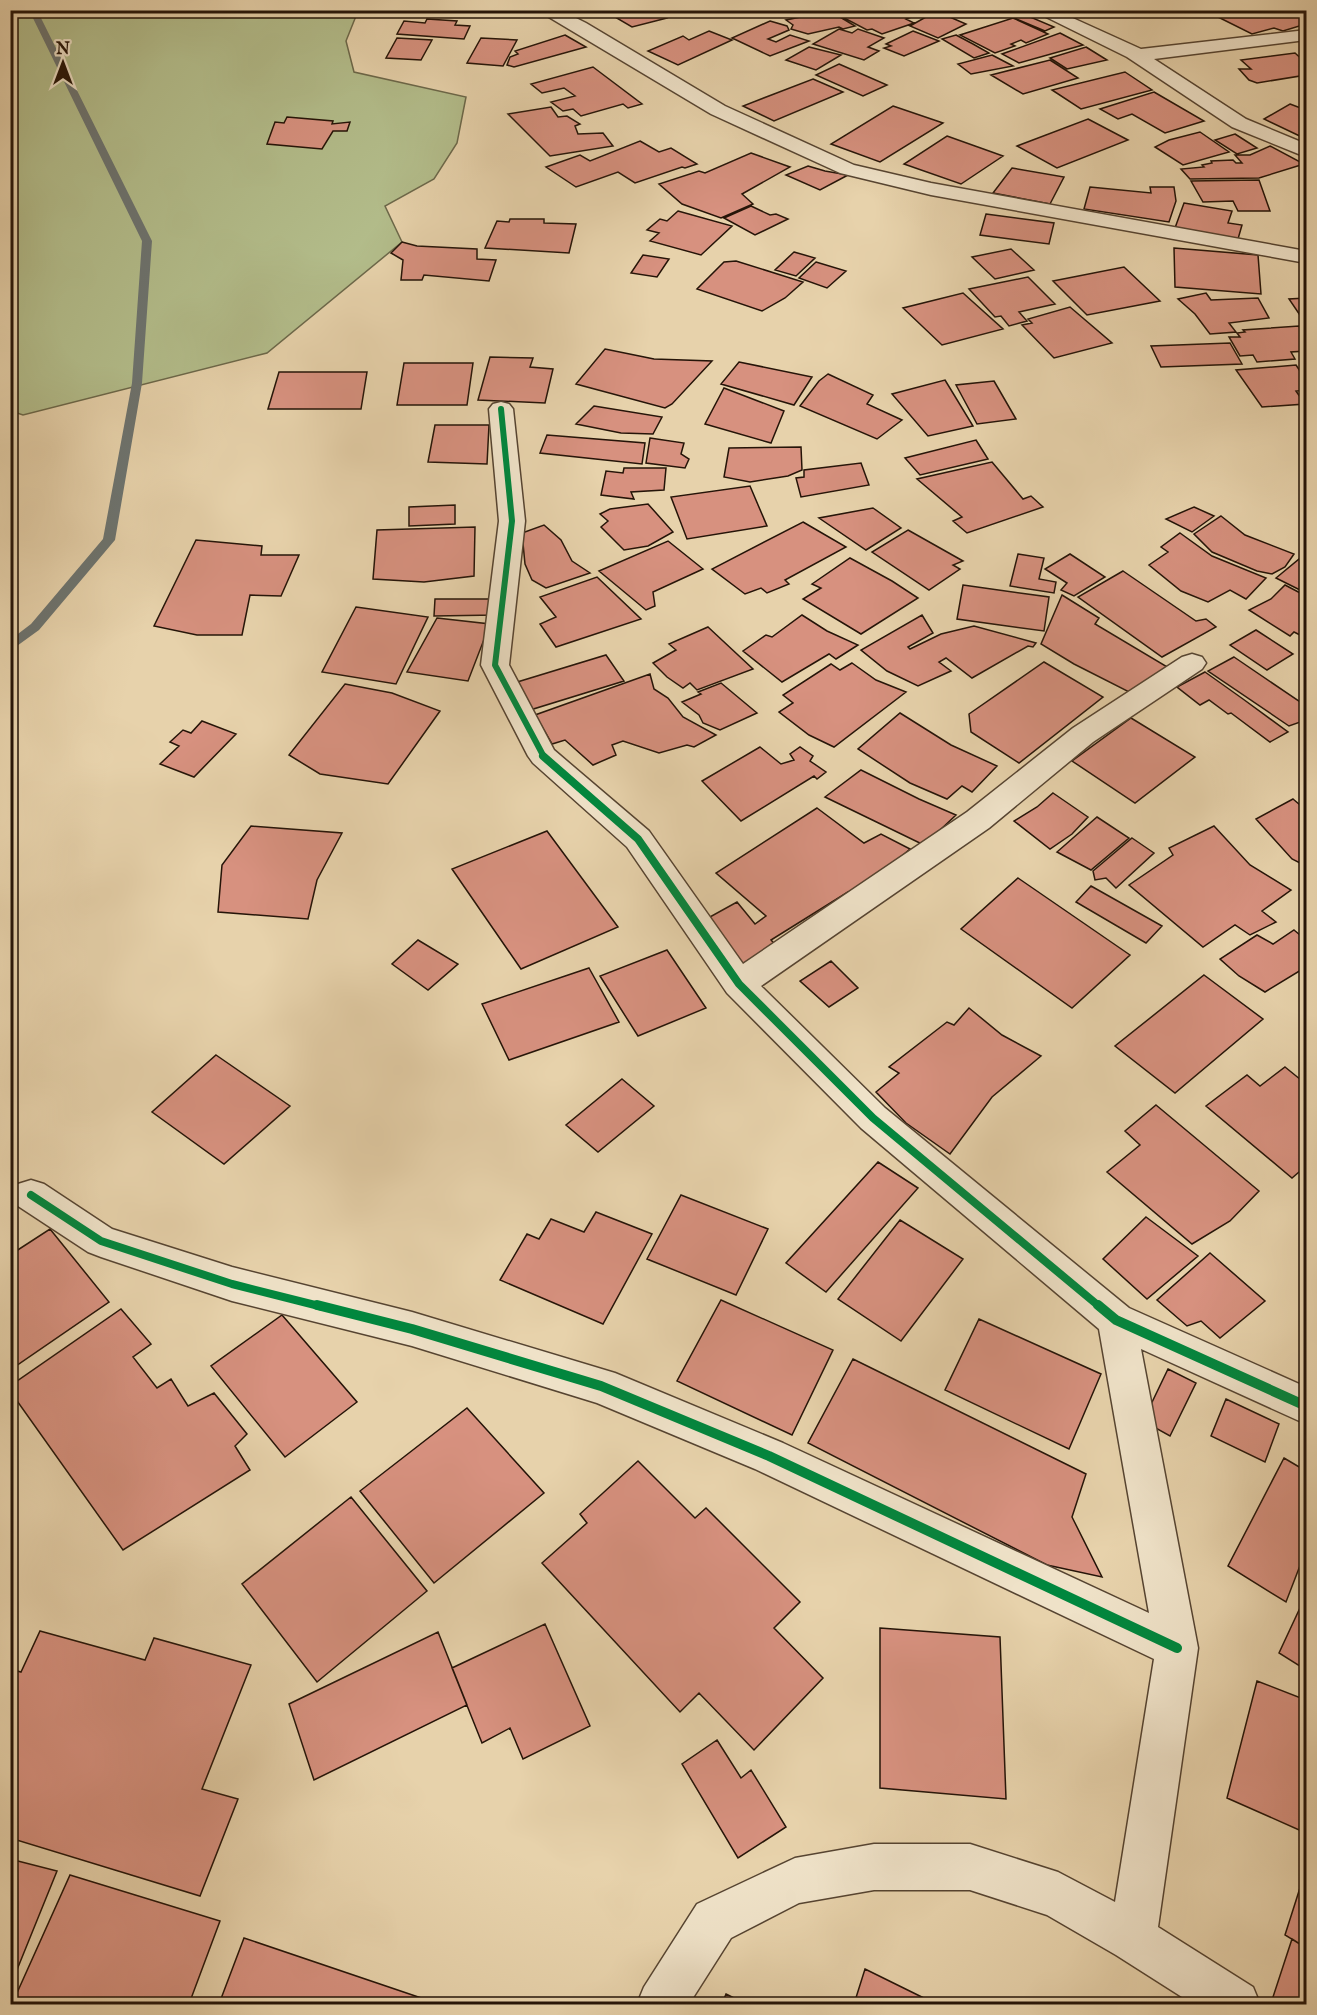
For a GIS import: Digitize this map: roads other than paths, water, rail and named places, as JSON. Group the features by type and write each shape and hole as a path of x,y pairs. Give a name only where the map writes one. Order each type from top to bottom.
{"street":[{"path":"545,10 580,27 718,110 847,169 931,189 1306,257"},
{"path":"1040,10 1133,53 1239,123 1306,151"},
{"path":"1133,53 1141,55 1306,36"},
{"path":"501,409 512,521 495,665 543,756 638,839 739,984 873,1118 1116,1320 1306,1406"},
{"path":"739,984 978,820 1083,735 1192,663"},
{"path":"31,1195 101,1241 232,1284 412,1329 601,1386 769,1456 1177,1648"},
{"path":"1116,1320 1177,1648 1133,1938"},
{"path":"661,2004 714,1921 795,1881 874,1866 970,1866 1059,1895 1133,1938 1236,2004"}],"waterway":[{"path":"10,647 35,627 109,540 137,383 147,241 33,10"}]}
